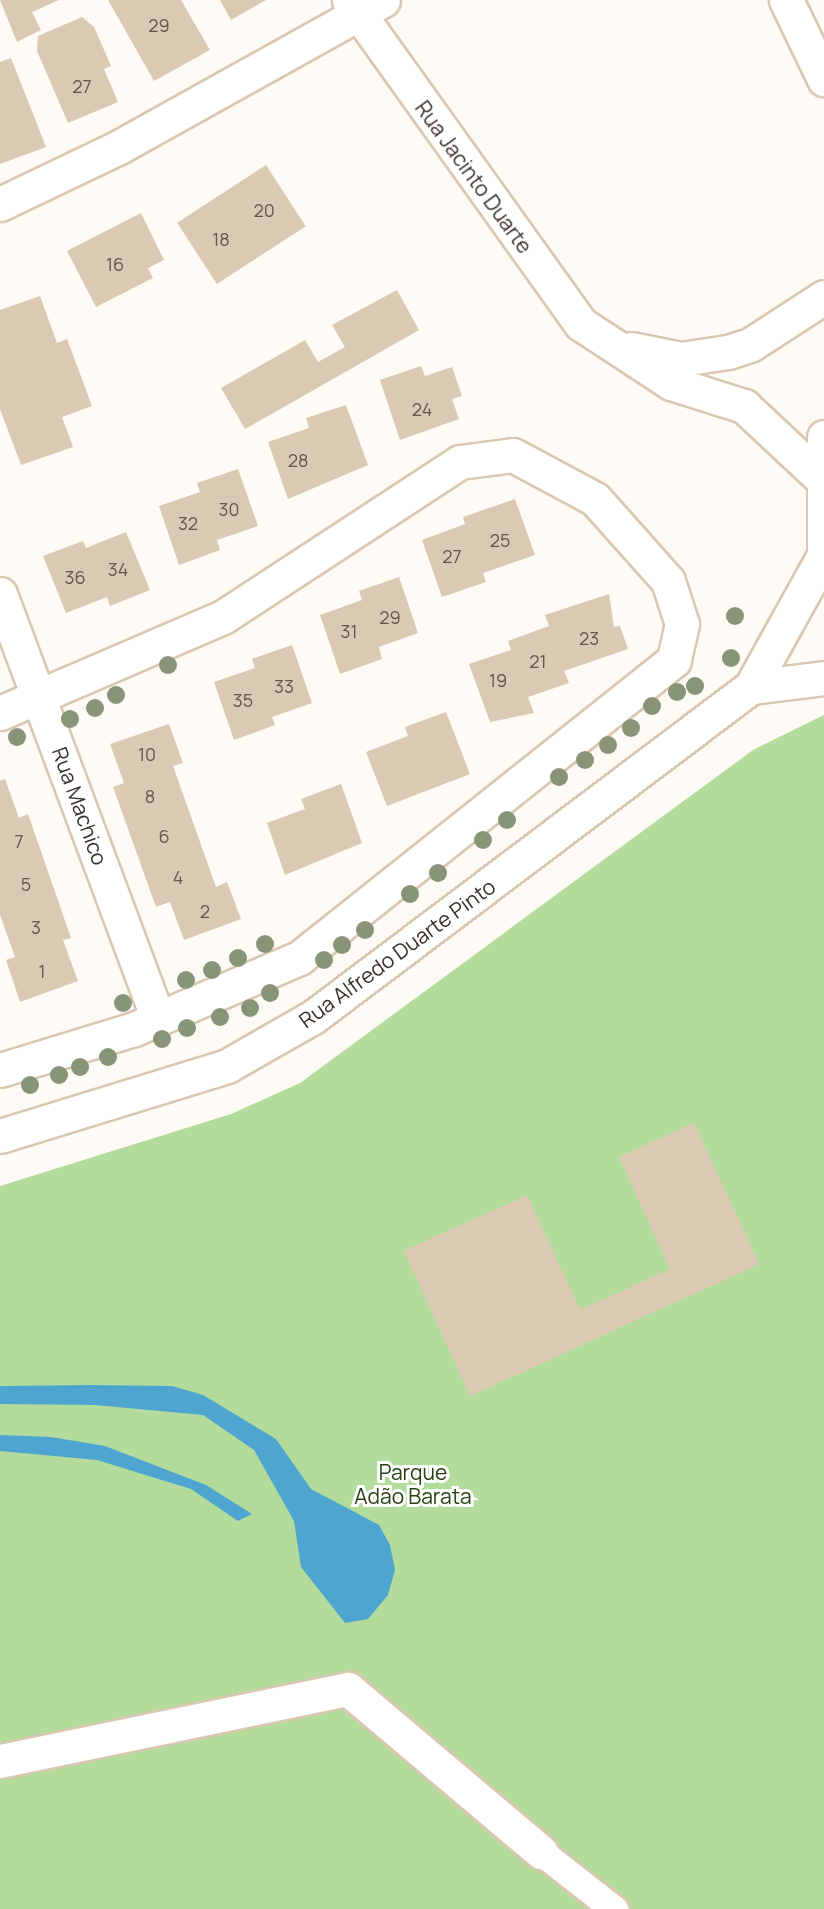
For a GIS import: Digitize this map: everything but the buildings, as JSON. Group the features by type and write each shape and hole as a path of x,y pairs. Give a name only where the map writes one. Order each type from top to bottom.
{"street":[{"path":"786,0 824,79"},
{"path":"0,204 119,147 364,5"},
{"name":"Rua Jacinto Duarte","path":"364,5 553,288 581,324 609,345 671,383 744,406 821,478"},
{"name":"Rua Jacinto Duarte","path":"609,345 681,359 728,352 750,345 824,297"},
{"path":"823,562 821,478 824,437"},
{"path":"0,712 223,617 460,462 513,455 595,499 668,581 682,624 674,660 300,958 158,1019 0,1070"},
{"name":"Rua Alfredo Duarte Pinto","path":"0,1136 227,1066 273,1044 751,687 823,562"},
{"name":"Rua Machico","path":"0,594 40,694 158,1019"},
{"name":"Rua Alfredo Duarte Pinto","path":"751,687 824,678"},
{"path":"0,1761 348,1689 541,1851 614,1909"}],"green space":[{"name":"Parque Adão Barata","path":"824,715 824,1909 0,1909 0,1186 231,1114 300,1083 753,750"}],"water":[{"path":"0,1386 172,1386 203,1395 276,1439 311,1489 379,1525 390,1545 395,1570 388,1595 368,1619 345,1623 301,1567 294,1521 254,1450 203,1415 95,1405 0,1404"},
{"path":"0,1435 51,1437 105,1446 206,1485 252,1514 238,1521 191,1489 97,1460 0,1451"}]}
